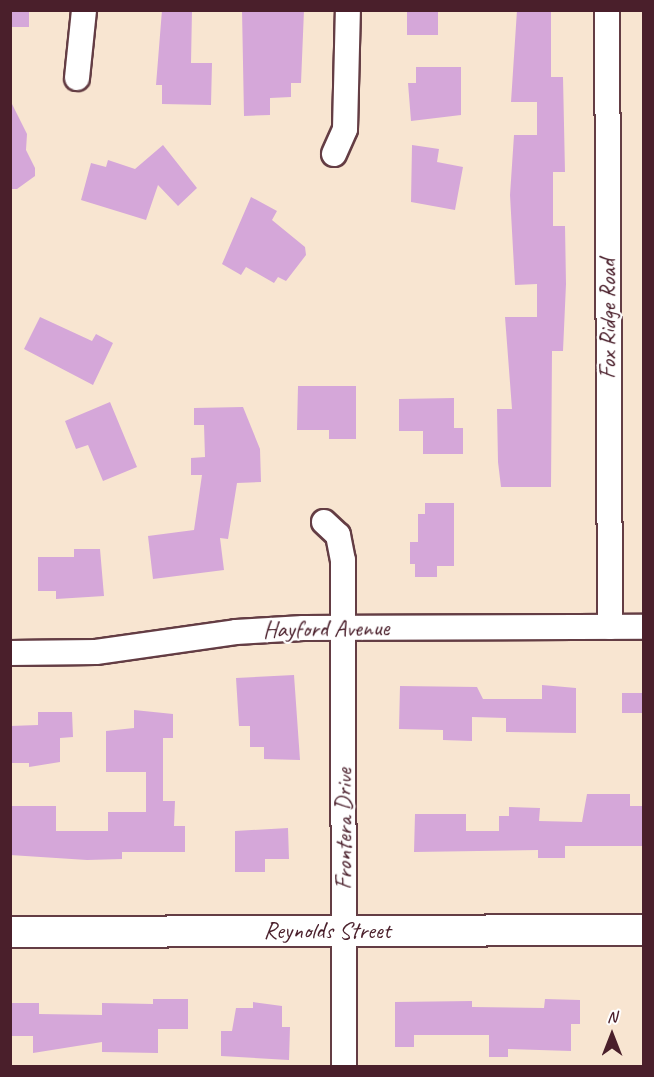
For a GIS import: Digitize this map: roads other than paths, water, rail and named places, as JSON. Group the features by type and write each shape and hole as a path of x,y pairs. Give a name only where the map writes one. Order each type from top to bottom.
{"street":[{"path":"77,78 84,10"},
{"path":"334,154 345,129 348,10"},
{"name":"Fox Ridge Road","path":"607,10 610,627"},
{"name":"Frontera Drive","path":"324,522 338,535 343,560 344,1066"},
{"name":"Hayford Avenue","path":"10,652 96,652 236,632 343,628 644,627"},
{"name":"Reynolds Street","path":"10,932 644,930"}]}
